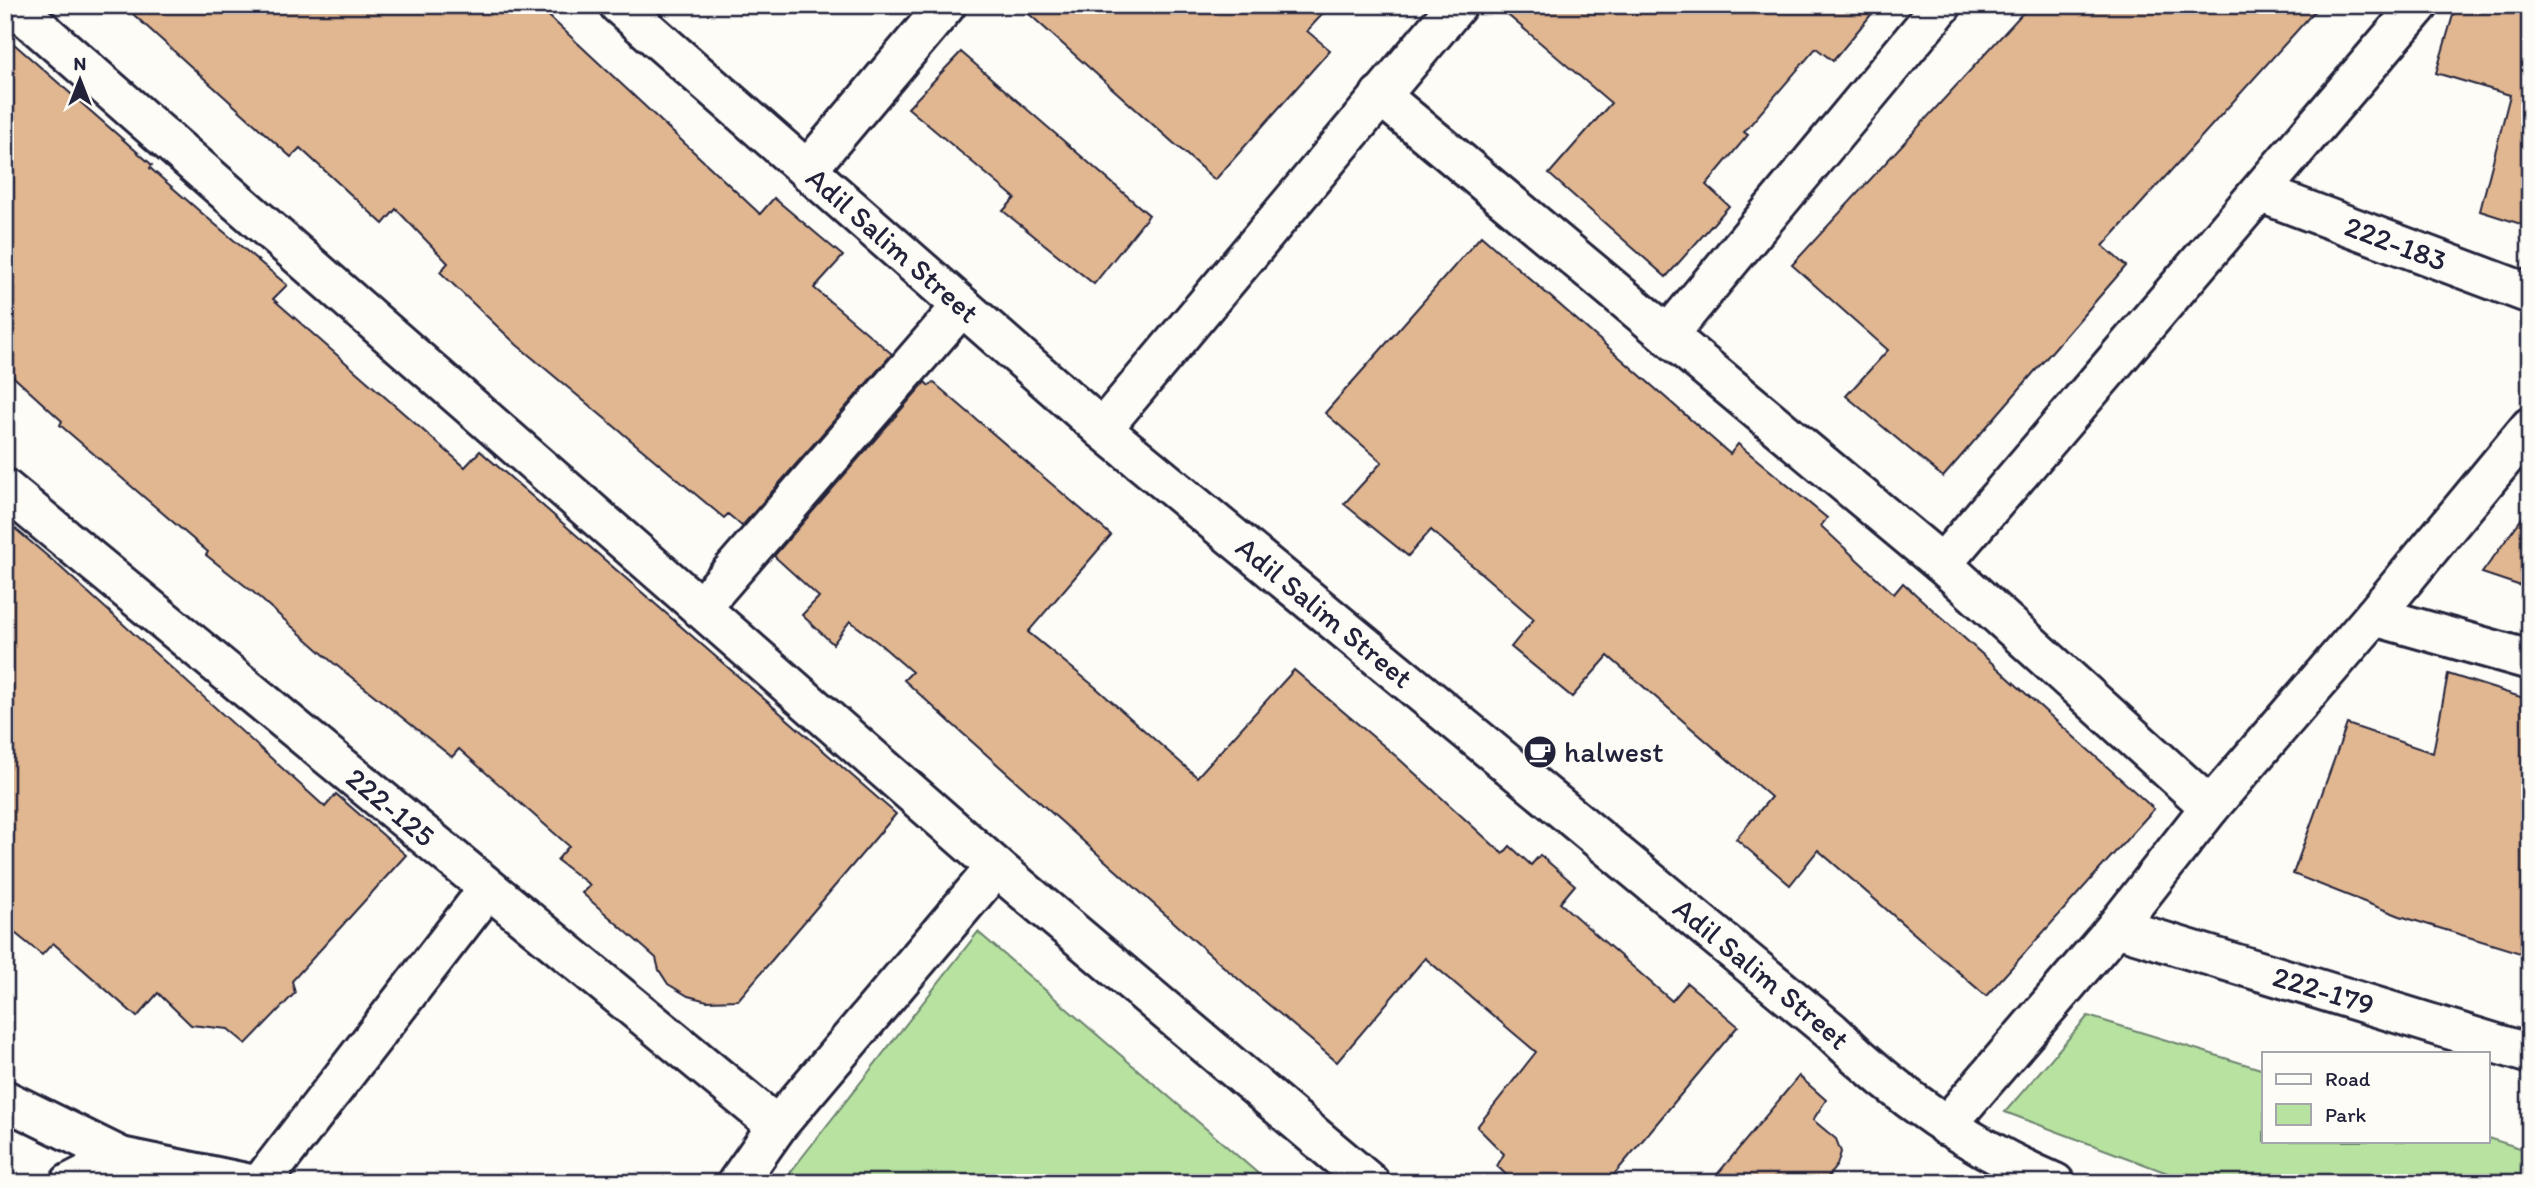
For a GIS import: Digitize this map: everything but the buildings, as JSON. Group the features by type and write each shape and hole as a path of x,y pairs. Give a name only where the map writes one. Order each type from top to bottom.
{"street":[{"path":"13,5 996,867 1370,1183"},
{"name":"Adil Salim Street","path":"619,5 1102,429 1830,1031 1876,1074 1945,1126 1990,1152 2056,1183"},
{"path":"807,170 946,5"},
{"path":"1102,429 1457,5"},
{"path":"1668,335 1942,5"},
{"path":"1942,564 2419,5"},
{"path":"1380,95 1942,564 2210,807"},
{"name":"222-183","path":"2261,193 2530,294"},
{"path":"700,608 962,306"},
{"path":"1945,1126 2116,927 2210,807 2374,616 2530,427"},
{"name":"222-125","path":"5,489 777,1126"},
{"path":"2374,616 2530,660"},
{"path":"737,1183 777,1126 996,867"},
{"path":"261,1183 488,889"},
{"name":"222-179","path":"2116,927 2530,1055"},
{"path":"5,1100 121,1157 246,1183"},
{"path":"70,1183 121,1157"}],"green space":[{"path":"978,932 1269,1183 782,1183"},
{"path":"2088,1016 2262,1069 2262,1142 2490,1142 2490,1139 2530,1151 2530,1183 2194,1183 2005,1112"}],"place":[{"name":"halwest","path":"1540,752"}]}
